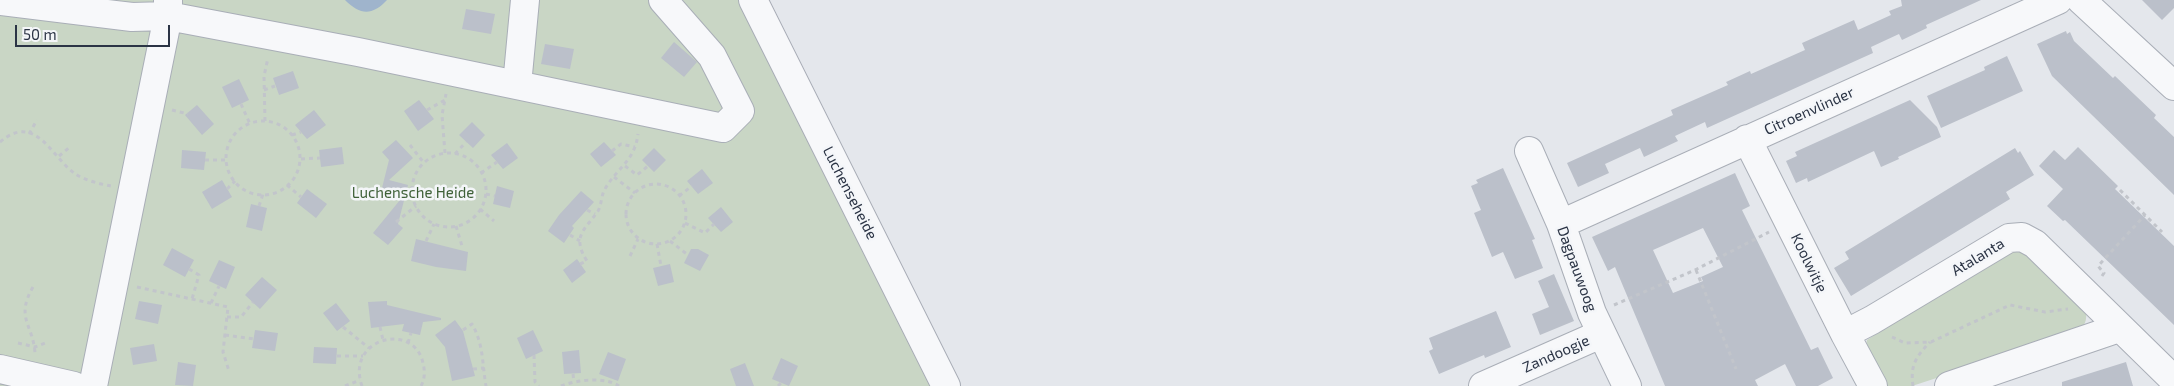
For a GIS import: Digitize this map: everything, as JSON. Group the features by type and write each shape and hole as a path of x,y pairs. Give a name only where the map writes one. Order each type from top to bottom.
{"street":[{"path":"517,85 525,0"},
{"path":"0,1 132,17 168,8 272,36 723,128 740,112 712,56 663,0"},
{"name":"Luchenseheide","path":"753,0 946,386"},
{"name":"Citroenvlinder","path":"1561,224 2058,0"},
{"path":"2081,0 2174,86"},
{"path":"93,386 168,8"},
{"name":"Koolwitje","path":"1747,139 1844,334 1873,386"},
{"name":"Dagpauwoog","path":"1529,151 1561,224 1597,323 1627,386"},
{"name":"Atalanta","path":"1844,334 1872,320 2009,238 2022,237 2035,244 2174,380"},
{"name":"Zandoogje","path":"1483,386 1597,323"},
{"path":"1948,386 2119,328"},
{"path":"0,369 74,386"}],"path":[{"path":"264,122 264,76 272,36"},
{"path":"445,153 442,115 451,71"},
{"path":"264,90 276,86"},
{"path":"427,110 445,100"},
{"path":"241,104 250,124"},
{"path":"580,264 587,261 579,246 584,228 599,209 604,191 624,166 635,146 638,139 641,111"},
{"path":"29,134 37,120"},
{"path":"264,122 283,126 292,135 298,146 300,159 298,171 288,185 282,190 270,194 246,190 230,174 227,160 227,151 231,140 238,131 250,124 264,122"},
{"path":"0,142 7,136 18,132 36,136 59,156 76,175 106,185 134,186"},
{"path":"292,135 301,132"},
{"path":"455,154 466,142"},
{"path":"612,151 622,144 635,146"},
{"path":"410,145 424,163"},
{"path":"59,156 70,147"},
{"path":"445,153 455,154 469,159 481,173 484,178 486,194 480,209 468,222 456,226 434,224 416,206 413,183 417,172 424,163 434,156 445,153"},
{"path":"300,159 320,158"},
{"path":"205,160 227,160"},
{"path":"481,173 497,162"},
{"path":"624,166 637,175 648,166"},
{"path":"614,177 635,193"},
{"path":"227,190 235,181"},
{"path":"654,184 664,186 680,196 686,213 685,223 681,231 670,241 657,244 638,238 631,231 627,222 626,211 629,201 635,193 644,187 654,184"},
{"path":"288,185 301,197"},
{"path":"680,196 692,186"},
{"path":"2120,190 2162,232"},
{"path":"259,206 263,194"},
{"path":"407,194 413,194"},
{"path":"486,194 495,196"},
{"path":"396,222 416,206"},
{"path":"480,209 494,221"},
{"path":"587,210 595,214"},
{"path":"1872,320 1886,334 1905,343 1918,344 1931,342 2010,306 2045,312 2068,309 2088,296 2104,273 2098,266 2145,215"},
{"path":"1597,323 1627,301 1696,270 1789,222"},
{"path":"685,223 705,233 714,224"},
{"path":"426,241 434,224"},
{"path":"456,226 462,246"},
{"path":"570,235 580,241"},
{"path":"630,256 638,238"},
{"path":"670,241 688,256"},
{"path":"657,244 661,266"},
{"path":"189,269 199,275 192,299"},
{"path":"1696,270 1736,368"},
{"path":"114,283 228,306 223,352 229,371"},
{"path":"29,376 35,356 26,321 25,304 33,286"},
{"path":"211,303 219,286"},
{"path":"227,317 241,317 253,302"},
{"path":"463,330 472,324 477,333 484,356 486,386"},
{"path":"343,327 369,348"},
{"path":"380,327 383,340"},
{"path":"408,343 411,333"},
{"path":"225,335 254,338"},
{"path":"362,386 359,366 369,348 383,340 398,339 408,343 423,360 425,372 421,386"},
{"path":"18,343 34,347 48,342"},
{"path":"1913,386 1911,371 1916,359 1931,342"},
{"path":"534,355 534,377 535,382 539,386"},
{"path":"337,356 363,356"},
{"path":"473,369 484,368"},
{"path":"573,374 574,382"},
{"path":"608,382 609,378"},
{"path":"345,386 360,380"},
{"path":"561,386 574,382 608,382 619,386"}],"green space":[{"name":"Luchensche Heide","path":"0,0 742,0 941,386 0,386"},
{"path":"2010,249 2025,251 2086,311 2086,320 2078,332 1912,386 1881,386 1865,349 1867,340"}],"water":[{"path":"345,0 387,0 376,9 366,12 356,9"}],"building":[{"path":"1901,0 1981,0 1926,25 1927,28 1902,40 1899,34 1871,47 1873,53 1707,128 1705,122 1675,136 1678,141 1644,157 1640,148 1605,164 1609,173 1578,187 1567,163 1673,115 1671,110 1728,85 1726,82 1750,71 1751,74 1805,50 1802,43 1854,20 1858,30 1891,15 1889,11 1902,6"},
{"path":"2142,0 2174,0 2174,8 2162,20"},
{"path":"466,9 495,14 491,34 462,29"},
{"path":"2066,31 2067,34 2070,32 2074,41 2113,78 2115,76 2156,115 2154,118 2174,137 2174,195 2052,76 2037,44"},
{"path":"674,42 697,62 684,77 661,58"},
{"path":"545,44 574,49 570,69 541,64"},
{"path":"2007,56 2023,91 1941,128 1927,96 1985,70 1984,67"},
{"path":"293,71 299,88 279,95 273,78"},
{"path":"239,79 249,100 232,108 222,87"},
{"path":"419,100 434,119 418,131 404,111"},
{"path":"1910,100 1937,127 1941,137 1881,167 1874,151 1808,182 1807,178 1796,183 1786,161 1797,156 1795,152"},
{"path":"197,105 214,124 202,135 185,115"},
{"path":"314,110 326,125 307,139 295,125"},
{"path":"472,122 485,135 473,148 459,135"},
{"path":"396,140 413,158 389,180 408,185 398,224 403,228 388,245 373,233 400,200 380,196 389,160 382,152"},
{"path":"604,142 616,155 601,167 590,154"},
{"path":"507,143 518,158 503,169 491,155"},
{"path":"342,147 344,164 321,167 319,150"},
{"path":"2078,147 2118,186 2115,189 2174,246 2174,325 2065,220 2063,221 2047,206 2063,189 2039,166 2054,150 2065,160"},
{"path":"654,148 666,160 654,172 642,160"},
{"path":"2015,148 2018,153 2020,151 2034,175 2006,192 2010,199 1851,296 1834,268 1849,259 1845,252"},
{"path":"182,150 206,152 204,170 181,168"},
{"path":"1503,168 1535,239 1532,240 1543,268 1515,279 1503,252 1492,257 1474,213 1481,210 1471,186 1478,183 1476,180"},
{"path":"702,169 713,183 698,194 687,181"},
{"path":"1735,173 1750,206 1742,210 1811,350 1818,347 1833,378 1818,386 1796,386 1785,364 1755,380 1758,386 1665,386 1615,267 1608,271 1592,237","holes":["1703,228 1723,267 1701,277 1703,281 1673,293 1653,250"]},
{"path":"222,180 232,197 212,209 202,192"},
{"path":"497,186 514,191 510,208 493,204"},
{"path":"307,189 327,204 316,218 297,203"},
{"path":"581,191 594,202 572,226 574,228 564,243 548,231 559,215"},
{"path":"251,204 267,208 262,231 246,227"},
{"path":"721,207 733,222 721,232 708,218"},
{"path":"416,239 468,252 466,271 411,261"},
{"path":"172,248 194,260 185,277 163,265"},
{"path":"691,249 698,249 709,255 700,271 684,263"},
{"path":"577,259 586,272 572,283 563,270"},
{"path":"219,260 235,267 226,289 209,281"},
{"path":"670,264 674,282 658,286 653,268"},
{"path":"1554,274 1574,321 1540,335 1532,314 1549,307 1538,281"},
{"path":"262,277 277,290 260,309 245,295"},
{"path":"139,301 162,305 158,324 135,319"},
{"path":"387,301 387,305 441,318 441,320 423,322 420,335 402,331 404,324 371,328 368,302"},
{"path":"336,303 350,321 337,331 323,313"},
{"path":"1496,311 1511,347 1485,358 1484,355 1439,374 1429,351 1433,349 1429,338"},
{"path":"455,320 463,331 475,376 452,381 445,347 435,335"},
{"path":"255,330 278,333 275,351 252,348"},
{"path":"533,330 543,351 526,359 517,338"},
{"path":"154,344 157,361 133,365 130,348"},
{"path":"314,347 337,348 336,364 313,363"},
{"path":"579,350 581,373 564,374 562,352"},
{"path":"608,352 626,359 618,381 599,374"},
{"path":"781,358 798,366 789,386 772,379"},
{"path":"178,362 196,365 193,386 175,385"},
{"path":"2126,362 2133,386 2062,386 2062,382"},
{"path":"745,363 754,386 736,386 730,369"}]}
